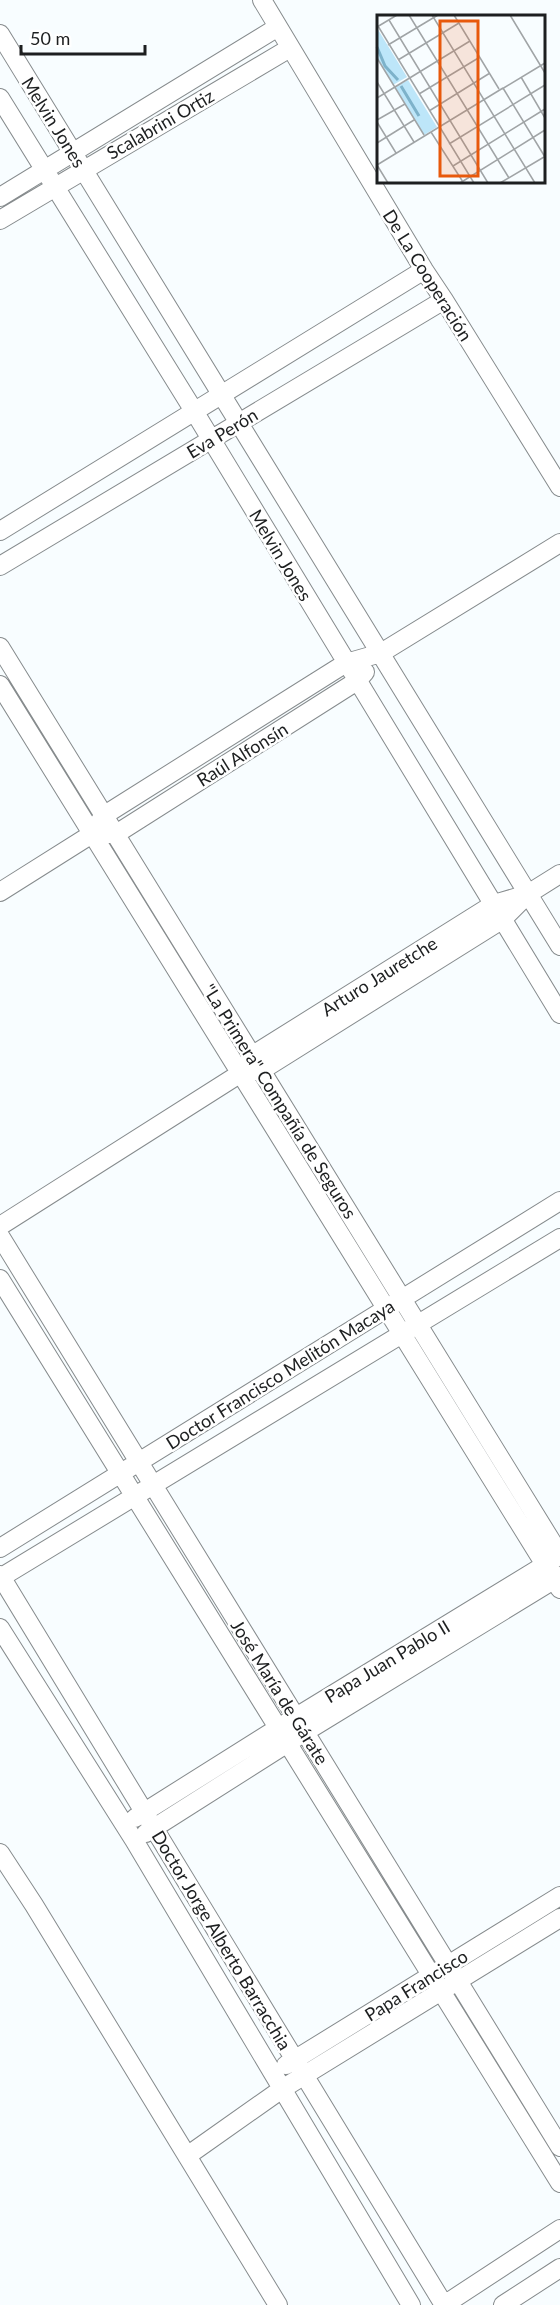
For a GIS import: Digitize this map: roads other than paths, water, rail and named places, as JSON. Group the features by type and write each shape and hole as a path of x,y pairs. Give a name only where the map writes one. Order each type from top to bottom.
{"street":[{"name":"De La Cooperación","path":"261,0 424,270 560,487"},
{"name":"Scalabrini Ortiz","path":"0,197 278,27"},
{"name":"Melvin Jones","path":"0,34 560,946"},
{"name":"Scalabrini Ortiz","path":"0,220 290,48"},
{"name":"Melvin Jones","path":"0,98 212,440 560,1014"},
{"name":"Eva Perón","path":"0,531 424,270"},
{"name":"Eva Perón","path":"0,566 444,300"},
{"name":"Raúl Alfonsín","path":"0,892 92,834 103,816 346,663 381,653 560,543"},
{"name":"\"La Primera\" Compañía de Seguros","path":"0,647 257,1062 394,1304"},
{"name":"Raúl Alfonsín","path":"116,834 357,681 381,653"},
{"name":"\"La Primera\" Compañía de Seguros","path":"0,685 241,1074 410,1329 556,1570"},
{"path":"92,834 116,834"},
{"name":"Arturo Jauretche","path":"0,1226 257,1062 560,874"},
{"name":"Doctor Francisco Melitón Macaya","path":"0,1548 560,1201"},
{"name":"José María de Gárate","path":"0,1236 560,2147"},
{"name":"Doctor Francisco Melitón Macaya","path":"0,1577 560,1238"},
{"name":"José María de Gárate","path":"0,1279 560,2183"},
{"name":"Papa Juan Pablo II","path":"129,1833 283,1735 556,1570"},
{"name":"Doctor Jorge Alberto Barracchia","path":"0,1577 444,2305"},
{"name":"Doctor Jorge Alberto Barracchia","path":"0,1628 129,1833 411,2305"},
{"path":"0,1853 278,2305"},
{"name":"Papa Francisco","path":"272,2073 560,1896"},
{"name":"Papa Francisco","path":"187,2156 282,2089 560,1918"},
{"path":"444,2305 560,2229"},
{"path":"503,2305 560,2268"}]}
